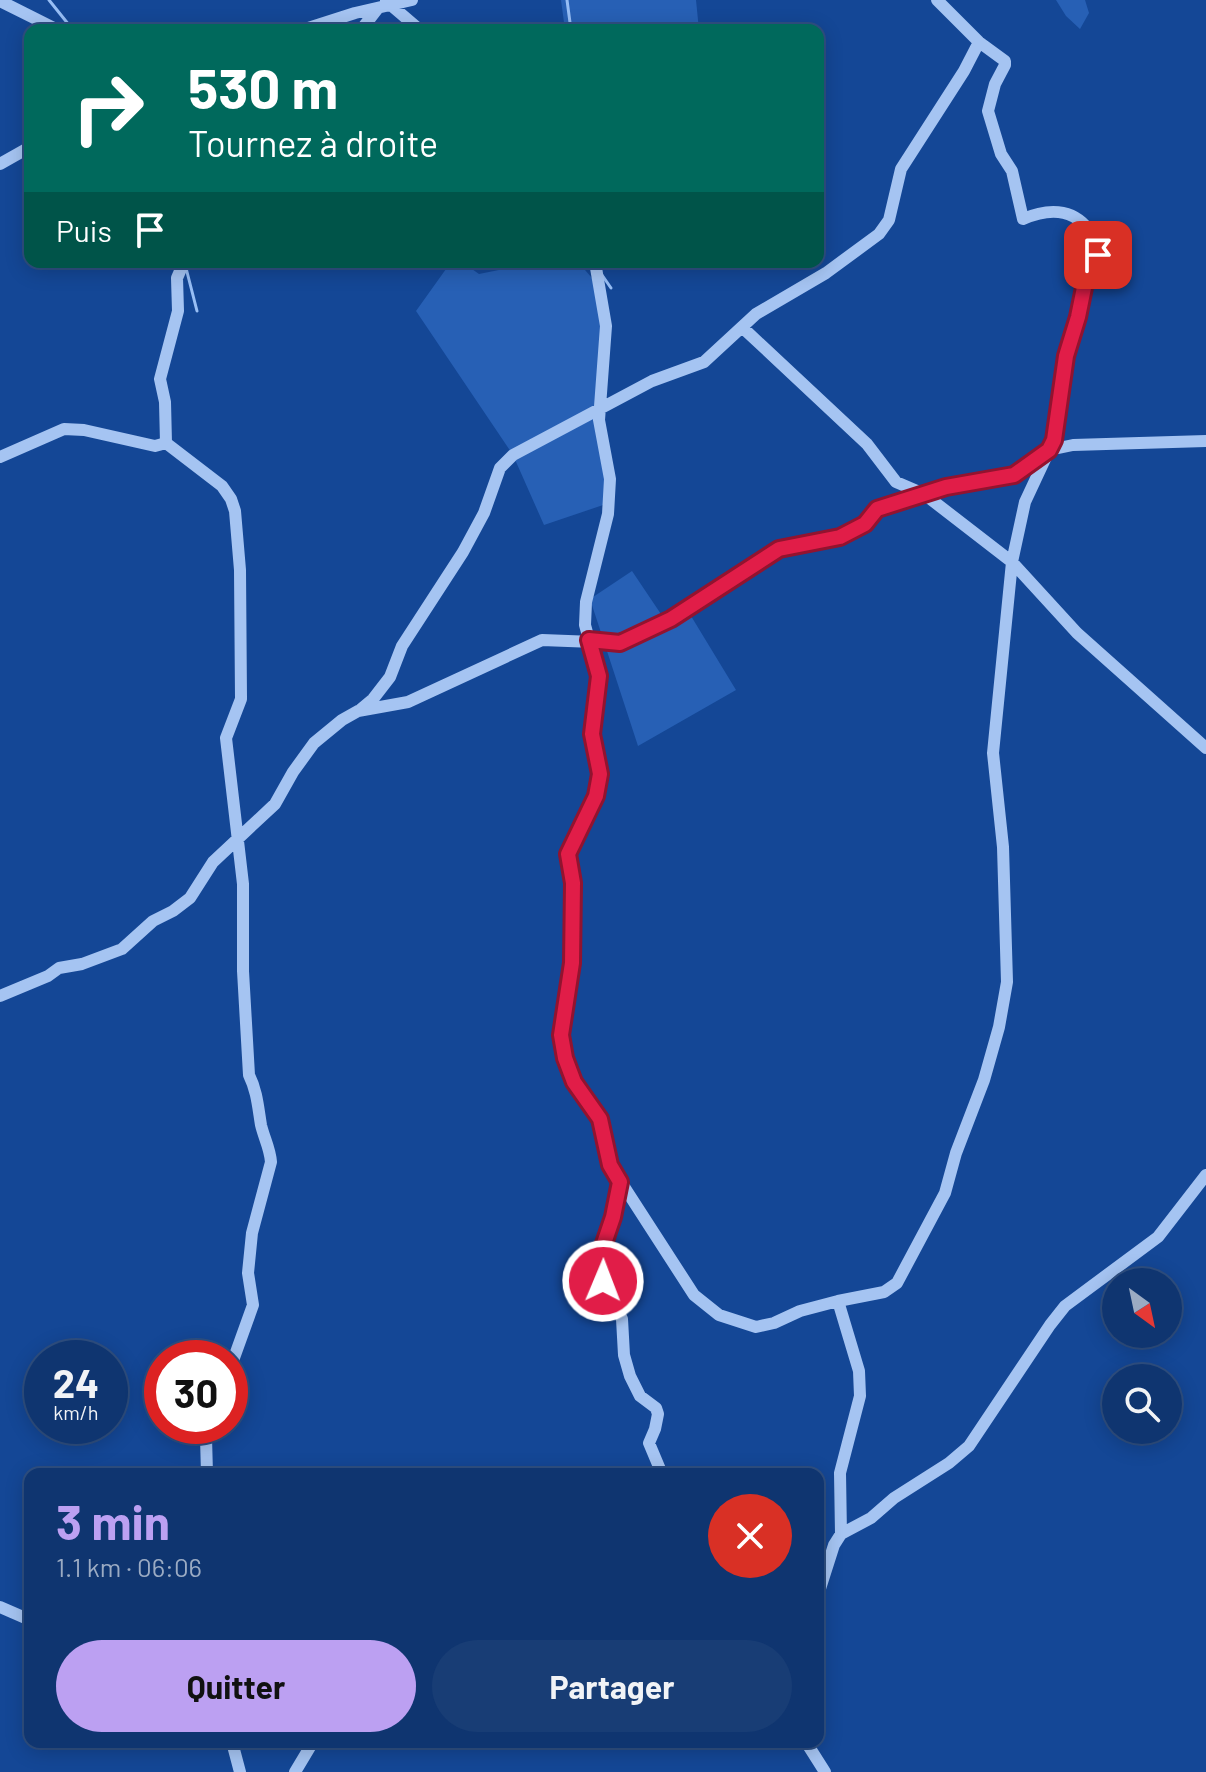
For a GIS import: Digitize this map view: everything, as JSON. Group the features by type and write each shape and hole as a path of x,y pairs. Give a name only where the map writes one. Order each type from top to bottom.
{"street":[{"path":"321,24 385,4 412,0"},
{"path":"596,268 606,326 599,420 610,479 608,514 586,602 585,625 599,676 592,734 600,774 596,796 568,854 573,883 572,963 561,1035 574,1082 600,1119 610,1165 686,1286 719,1315 756,1327 800,1311 884,1292 897,1283 945,1193 956,1153 984,1080 999,1027 1007,982 1003,847 993,753 1012,562 1025,502 1054,440 1066,356 1087,273 1098,255 1088,230 1061,211 1038,212 1023,219 1012,171 1001,154 988,111 989,100 1005,61 979,42 937,0"},
{"path":"0,1 46,24"},
{"path":"367,24 385,4"},
{"path":"385,4 412,24"},
{"path":"0,996 48,976 59,968 82,964 122,949 153,921 190,898 213,862 275,804 314,743 373,699 390,677 402,646 463,552 484,513 500,468 513,455 652,381 704,362 756,314 826,273 879,234 889,220 901,169 979,42"},
{"path":"0,164 24,150"},
{"path":"166,443 165,402 160,379 178,311 177,278 181,268"},
{"path":"743,328 867,444 896,482 924,494 1012,562 1077,633 1206,748"},
{"path":"0,457 64,429 84,430 155,446 166,443"},
{"path":"358,711 408,702 542,640 620,643 671,619 779,549 840,537 865,524 877,509 946,487 1014,475 1049,450 1073,445 1206,441"},
{"path":"166,443 222,486 231,499 235,511 240,570 241,699 226,738 243,884 249,1075 256,1088 261,1128 270,1150 271,1162 252,1233 248,1273 253,1305 240,1340"},
{"path":"824,1576 841,1534 871,1518 894,1498 949,1463 969,1446 1065,1306 1158,1237 1206,1175"},
{"path":"620,1182 613,1217 596,1267 622,1319 624,1355 630,1376 640,1396 656,1408 658,1414 649,1443 659,1468"},
{"path":"838,1301 859,1371 860,1396 840,1473 841,1534"},
{"path":"206,1444 207,1468"},
{"path":"0,1607 24,1617"},
{"path":"234,1748 240,1772"},
{"path":"295,1772 309,1748"},
{"path":"810,1748 825,1772"}],"shaded area":[{"path":"561,0 696,0 698,24 564,24"},
{"path":"1056,0 1085,0 1089,13 1080,29 1066,16"},
{"path":"447,268 470,268 479,274 508,268 583,268 599,286 606,326 599,420 609,503 544,525 513,455 416,311"},
{"path":"632,571 669,626 691,616 736,690 638,746 590,599"}],"waterway":[{"path":"49,0 68,24"},
{"path":"567,0 570,24"},
{"path":"186,268 197,311"},
{"path":"602,275 611,288"}],"route":[{"path":"603,1281 596,1267 613,1217 620,1182 610,1165 600,1119 574,1082 561,1035 572,963 573,883 568,854 596,796 600,774 592,734 599,676 589,640 620,643 671,619 779,549 840,537 865,524 877,509 946,487 1014,475 1028,467 1049,450 1054,440 1066,356 1087,273 1098,255"}]}
